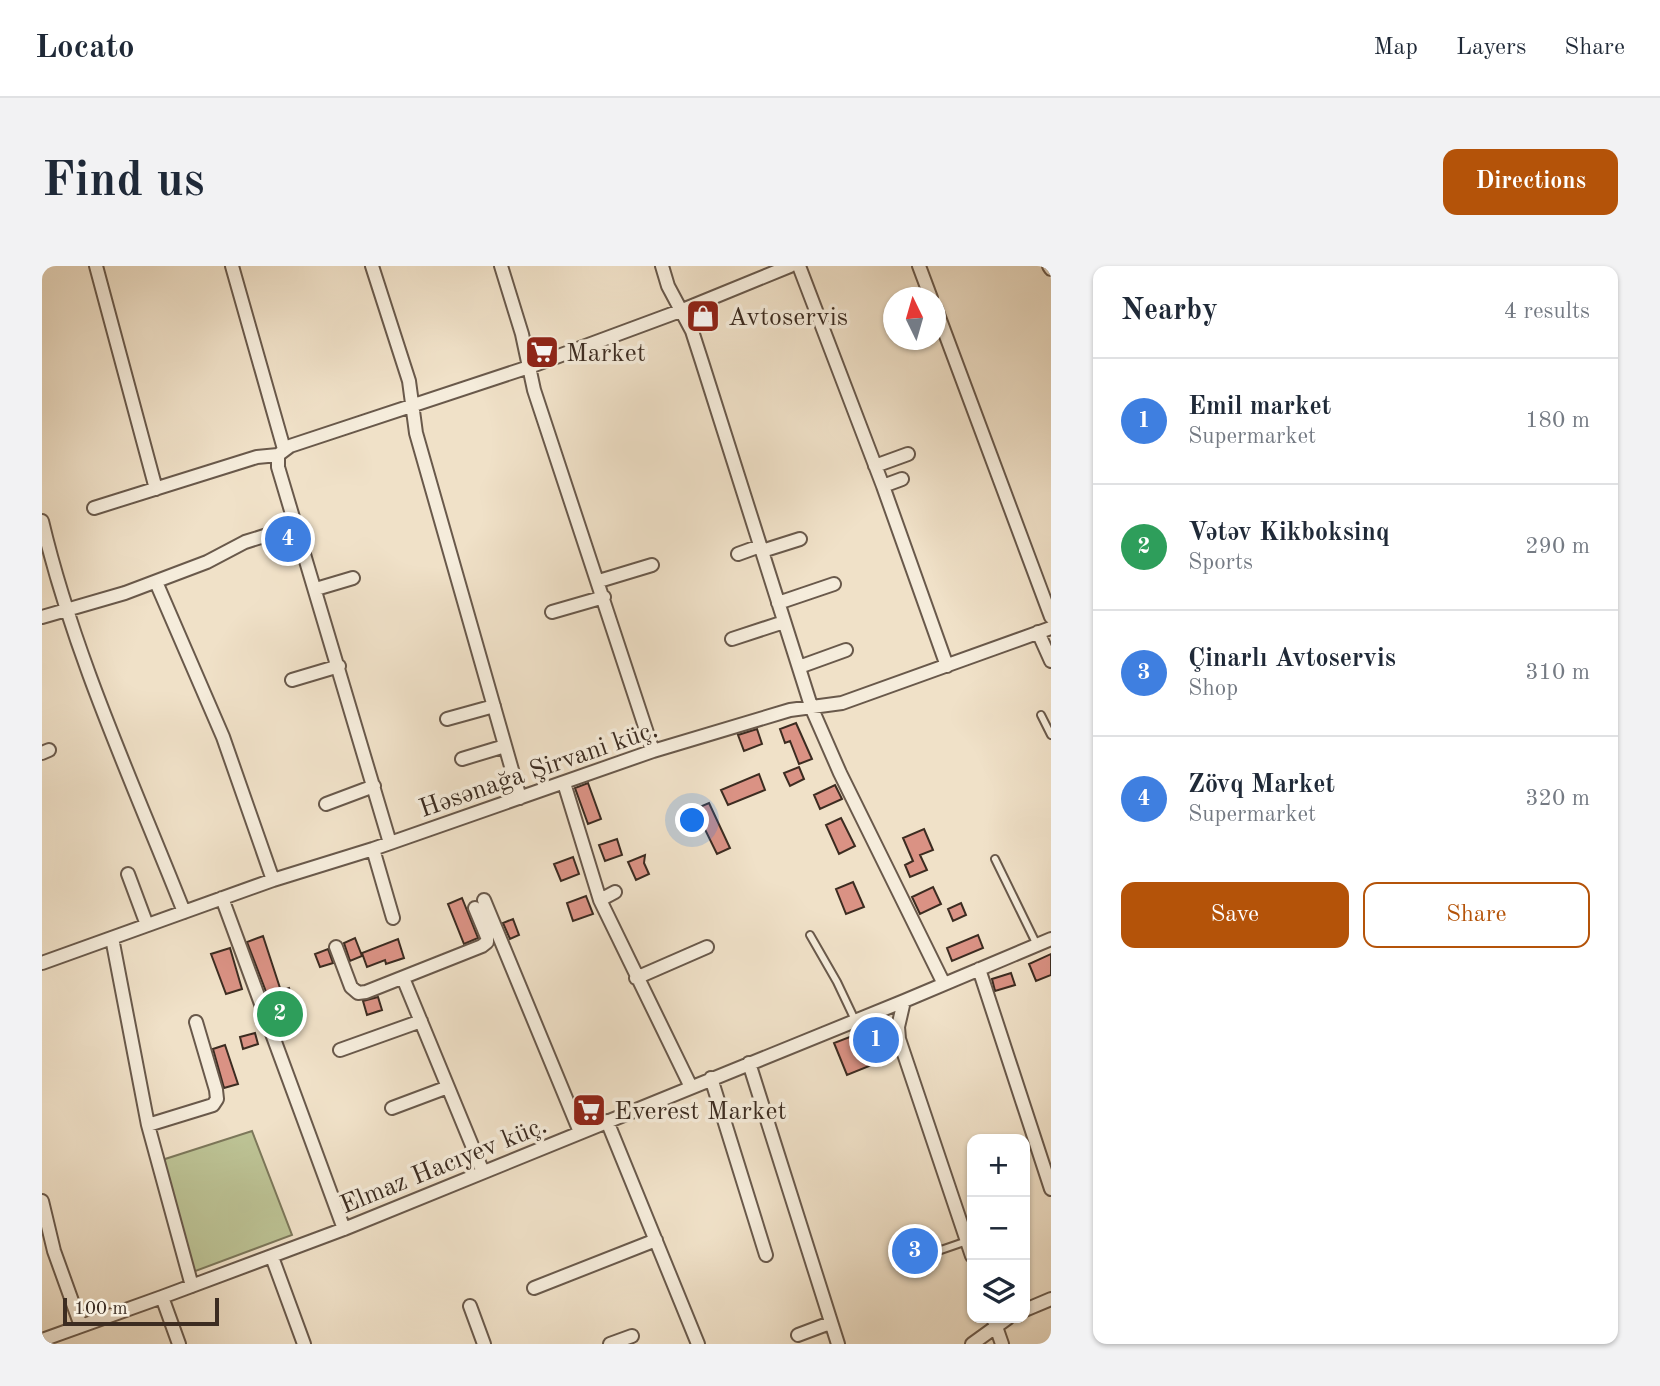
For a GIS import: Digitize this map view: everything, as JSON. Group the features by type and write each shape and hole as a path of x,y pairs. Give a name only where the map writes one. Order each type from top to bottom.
{"street":[{"path":"96,266 156,489"},
{"path":"232,266 281,452 278,467 390,843"},
{"path":"372,266 409,381 416,433 520,798"},
{"path":"500,266 522,334 534,390 653,751"},
{"path":"662,266 668,286 692,331 812,709 840,773 944,984"},
{"path":"94,508 281,452 529,367 680,311 790,266"},
{"path":"799,266 883,486 947,666"},
{"path":"919,266 927,287"},
{"path":"946,336 1051,617"},
{"path":"875,466 908,454"},
{"path":"883,486 902,479"},
{"path":"42,521 66,611 184,912"},
{"path":"42,617 107,600 207,562 244,542 296,526"},
{"path":"738,554 800,539"},
{"path":"599,581 652,565"},
{"path":"316,589 353,578"},
{"path":"156,582 223,737 273,880"},
{"path":"778,603 834,584"},
{"path":"552,612 604,597"},
{"path":"732,639 784,622"},
{"path":"1045,630 1051,661"},
{"name":"Həsənağa Şirvani küç.","path":"42,963 273,880 373,849 653,751 790,710 842,703 1045,630"},
{"path":"799,667 846,650"},
{"path":"292,680 339,666"},
{"path":"447,719 494,706"},
{"path":"462,760 505,746"},
{"path":"564,783 600,900 691,1087"},
{"path":"326,804 373,786"},
{"path":"373,849 393,918"},
{"path":"128,874 147,925"},
{"path":"600,900 615,892"},
{"path":"222,898 344,1229"},
{"path":"336,947 351,987 358,993 482,946 487,942 479,904 580,1132"},
{"path":"112,938 148,1125 192,1286"},
{"name":"Elmaz Hacıyev küç.","path":"42,1340 344,1229 1051,939"},
{"path":"636,978 708,947"},
{"path":"979,969 1051,1189"},
{"path":"403,978 483,1172"},
{"path":"904,1001 898,1027 899,1040 967,1241"},
{"path":"340,1050 421,1021"},
{"path":"148,1125 213,1105 217,1099 196,1022"},
{"path":"749,1063 838,1344"},
{"path":"711,1079 766,1255"},
{"path":"392,1108 448,1087"},
{"path":"607,1121 698,1344"},
{"path":"42,1200 54,1251 81,1326"},
{"path":"534,1288 656,1240"},
{"path":"272,1257 304,1344"},
{"path":"162,1297 179,1344"},
{"path":"1030,1308 1051,1299"},
{"path":"470,1306 479,1343"},
{"path":"798,1335 830,1323"},
{"path":"972,1344 994,1323"},
{"path":"995,1323 1002,1344"},
{"path":"611,1344 632,1336"}],"lane":[{"path":"1041,715 1051,735"},
{"path":"995,859 1037,945"},
{"path":"810,935 855,1020"},
{"path":"909,1261 967,1241"}],"green space":[{"path":"252,1131 292,1235 190,1273 162,1160"}],"building":[{"path":"796,723 812,759 799,764 790,741 785,743 780,729"},
{"path":"757,729 762,744 744,751 738,735"},
{"path":"799,767 804,779 790,786 784,773"},
{"path":"759,774 765,790 728,805 721,790"},
{"path":"588,783 601,819 588,824 575,788"},
{"path":"835,785 842,799 820,809 814,795"},
{"path":"709,803 730,848 717,854 695,809"},
{"path":"841,818 855,846 839,854 826,825"},
{"path":"924,829 933,850 920,855 927,870 910,877 905,865 913,861 903,838"},
{"path":"617,839 622,855 605,861 599,845"},
{"path":"645,855 644,863 649,874 636,880 628,862"},
{"path":"573,857 579,874 561,881 554,864"},
{"path":"853,882 864,907 846,914 836,889"},
{"path":"933,887 941,904 920,914 912,897"},
{"path":"586,896 593,914 573,921 567,903"},
{"path":"462,898 478,938 464,944 448,904"},
{"path":"961,903 966,915 953,921 948,909"},
{"path":"513,919 519,935 510,939 503,923"},
{"path":"978,935 983,948 952,961 947,948"},
{"path":"263,936 281,991 289,988 294,1003 273,1010 247,942"},
{"path":"355,938 362,956 350,961 344,943"},
{"path":"398,939 404,958 386,964 385,960 367,967 362,953"},
{"path":"230,948 242,989 226,994 211,954"},
{"path":"328,949 333,963 320,967 315,954"},
{"path":"1051,954 1051,975 1036,981 1029,964"},
{"path":"1011,973 1015,985 995,991 992,979"},
{"path":"378,997 382,1010 367,1015 363,1001"},
{"path":"881,1025 894,1056 847,1075 834,1043"},
{"path":"255,1033 258,1044 243,1049 240,1037"},
{"path":"225,1045 238,1084 224,1088 213,1049"}],"place":[{"name":"Avtoservis","path":"703,316"},
{"name":"Market","path":"542,352"},
{"name":"Zövq Market","path":"288,539"},
{"name":"Vətəv Kikboksinq","path":"280,1014"},
{"name":"Emil market","path":"876,1040"},
{"name":"Everest Market","path":"589,1110"},
{"name":"Çinarlı Avtoservis","path":"915,1251"}]}
